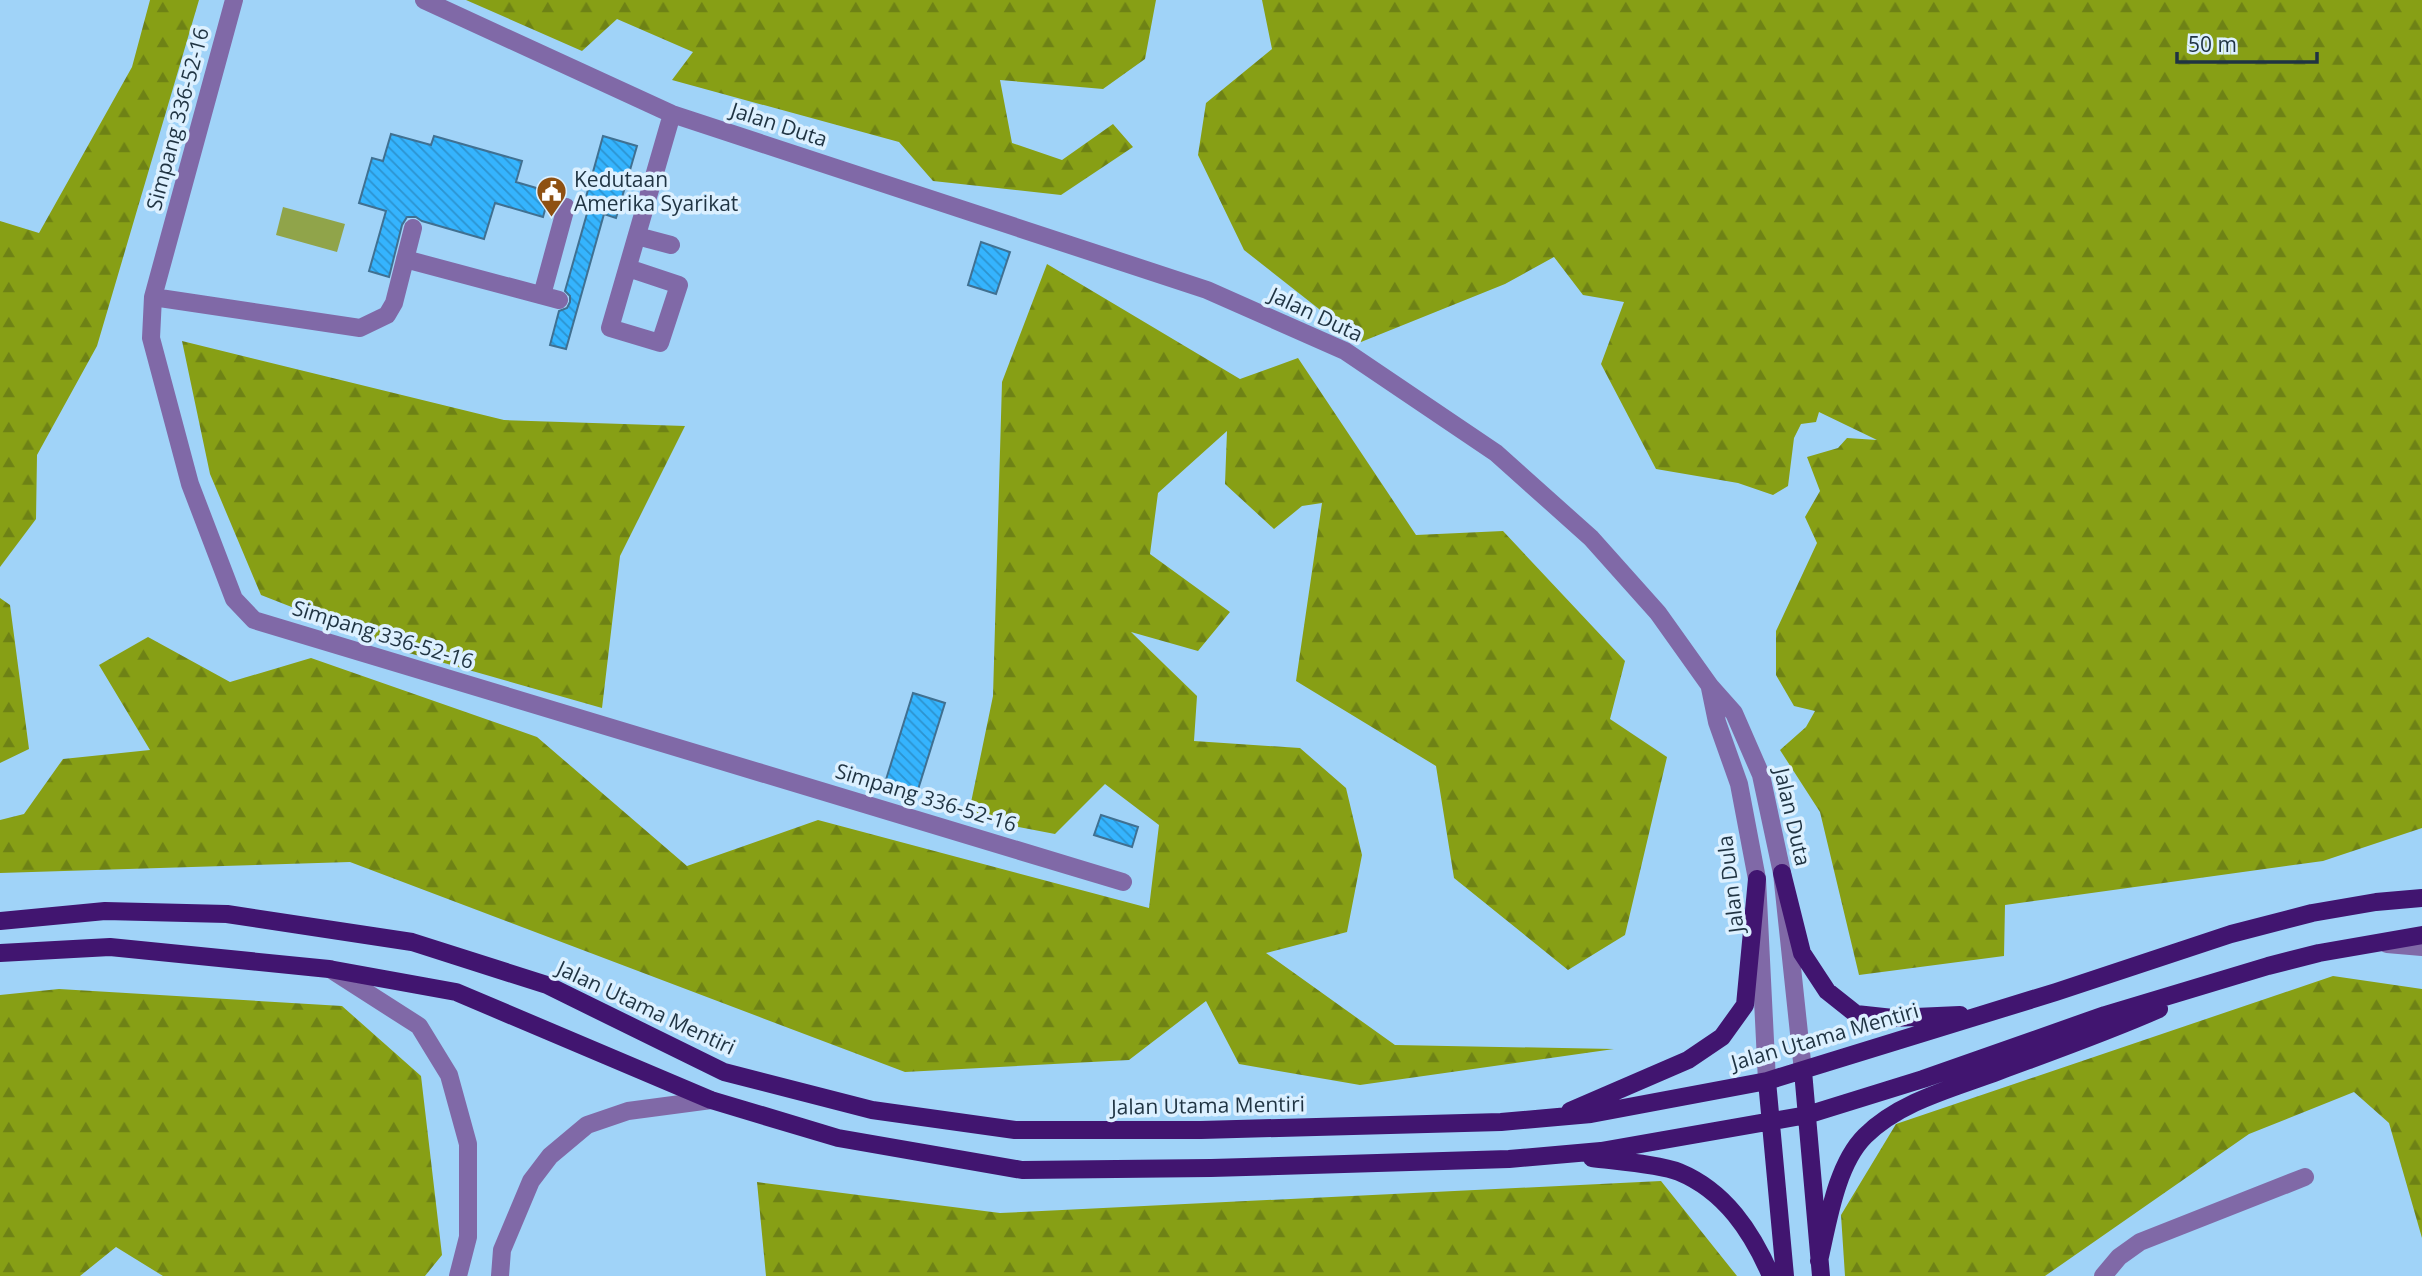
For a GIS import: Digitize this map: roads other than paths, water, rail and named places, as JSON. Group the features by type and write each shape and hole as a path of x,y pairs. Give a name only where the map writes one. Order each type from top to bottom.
{"main road":[{"path":"1782,873 1802,953 1827,991 1856,1014 1893,1018 1985,1013"},
{"path":"1554,1117 1688,1060 1722,1037 1745,1005 1757,879"},
{"name":"Jalan Utama Mentiri","path":"0,921 105,911 227,914 412,942 547,985 724,1072 872,1110 1015,1130 1201,1130 1501,1122 1591,1114 1767,1081 1803,1072 2231,934 2312,912 2422,898"},
{"path":"0,953 110,947 329,969 456,992 711,1100 838,1138 1022,1170 1224,1168 1509,1159 1601,1151 1807,1115 2268,965 2422,935"},
{"path":"1820,1268 1833,1202 1845,1167 1864,1137 1898,1111 1946,1090 2110,1030 2233,976"},
{"path":"1803,1072 1820,1268"},
{"path":"1767,1081 1785,1276"},
{"path":"1563,1154 1677,1171 1709,1188 1740,1219 1760,1251 1771,1276"}],"street":[{"name":"Simpang 336-52-16","path":"234,0 153,297 151,338 190,484 234,599 254,621 1123,881"},
{"name":"Jalan Duta","path":"424,0 672,114 1207,290 1345,351 1496,453 1591,538 1657,613 1710,686 1734,713 1762,775 1782,873 1803,1072"},
{"path":"628,268 679,285 660,343 610,328 672,114"},
{"path":"405,259 550,297 566,207"},
{"path":"153,297 360,328 380,321 394,303 413,228"},
{"path":"637,236 671,245"},
{"name":"Jalan Dula","path":"1710,686 1717,722 1740,784 1757,879 1767,1081"},
{"path":"2372,943 2422,947"},
{"path":"329,969 419,1026 449,1075 468,1144 468,1237 458,1276"},
{"path":"500,1276 502,1250 531,1181 550,1156 587,1125 628,1111 711,1100"},
{"path":"2103,1276 2119,1257 2140,1242 2305,1177"}],"place":[{"name":"Kedutaan Amerika Syarikat","path":"551,219"}]}
